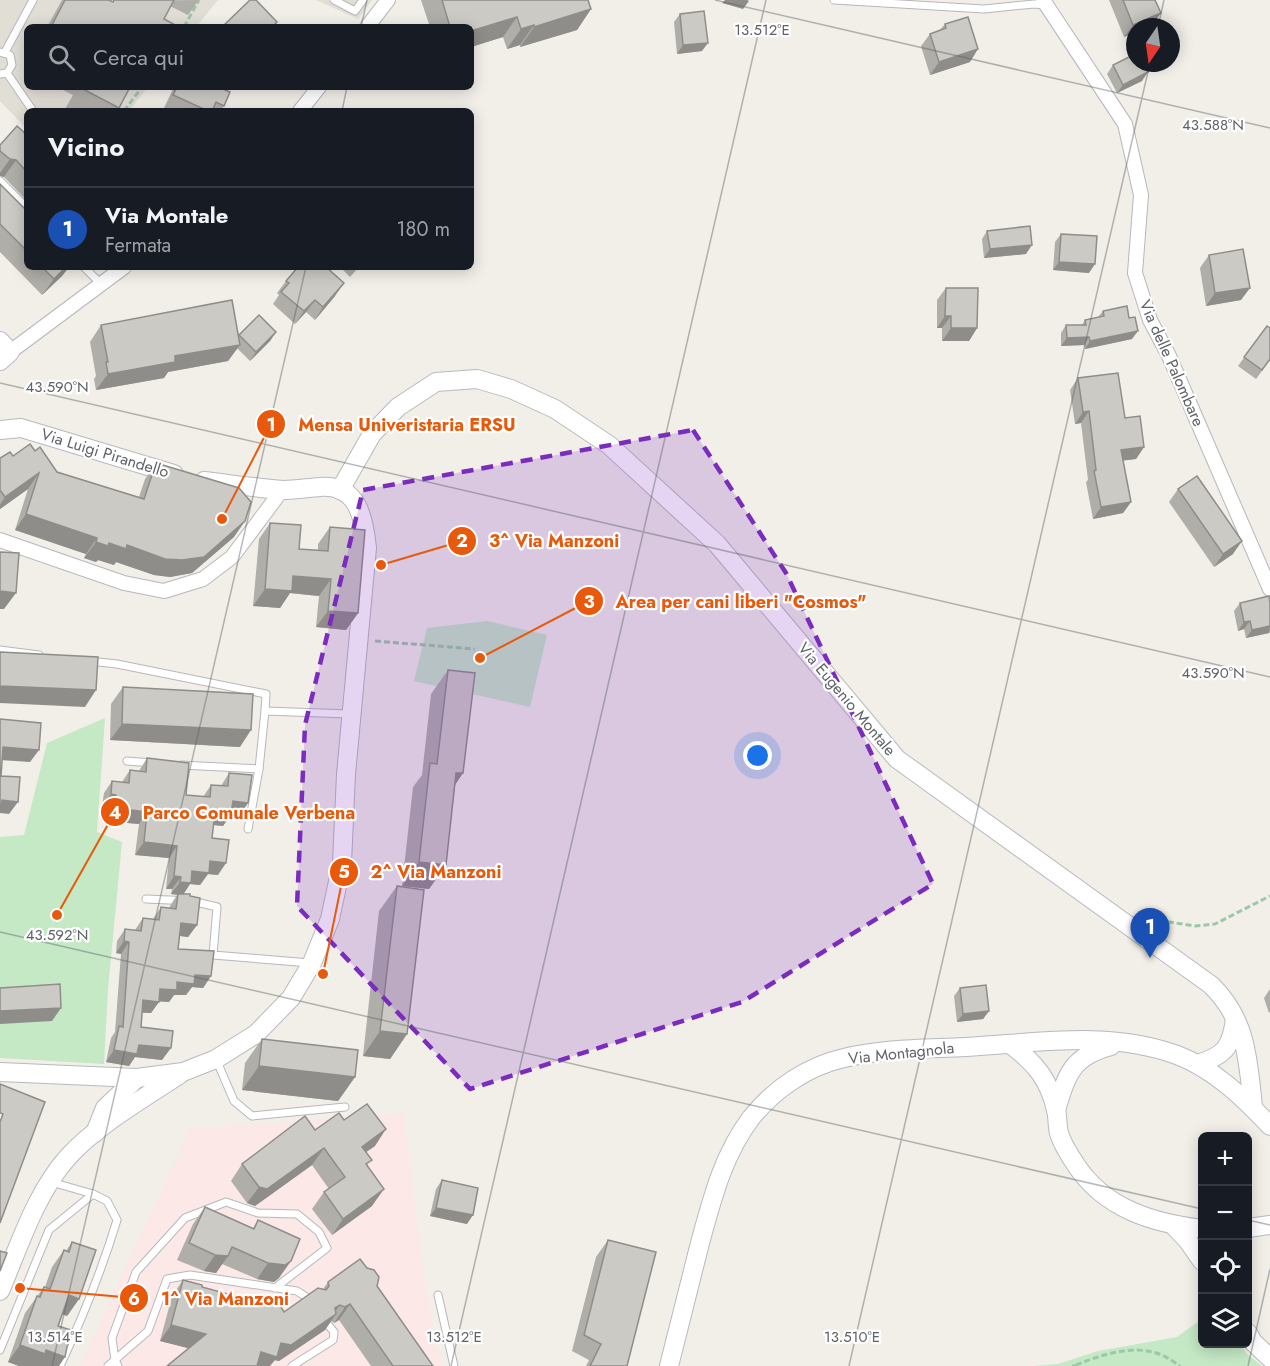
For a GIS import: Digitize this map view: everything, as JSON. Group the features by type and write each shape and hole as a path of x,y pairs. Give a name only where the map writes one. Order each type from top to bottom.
{"street":[{"path":"369,24 388,0"},
{"name":"Via delle Palombare","path":"1045,3 1125,124 1141,195 1136,273 1144,302 1270,589"},
{"path":"302,108 317,90"},
{"path":"3,351 120,270"},
{"name":"Via Eugenio Montale","path":"340,490 372,434 398,407 436,382 477,380 511,389 555,409 609,445 717,544 897,759 1221,995 1235,1019 1247,1050 1253,1107"},
{"name":"Via Luigi Pirandello","path":"0,430 21,428 111,457 198,481 282,490 322,487 340,490"},
{"path":"0,540 124,583 164,591 202,579 232,557 282,490"},
{"path":"0,1291 35,1210 50,1182 68,1156 95,1133 183,1072 216,1059 256,1034 291,998 312,963 330,919 342,863 346,774 367,548 364,521 358,504 340,490"},
{"path":"1198,1064 1225,1051 1230,1044 1235,1019"},
{"name":"Via Montagnola","path":"669,1366 715,1187 732,1149 747,1125 778,1090 808,1071 844,1058 886,1052 1085,1039 1122,1043 1178,1055 1198,1064 1253,1107 1270,1126"},
{"path":"1056,1110 1066,1078 1075,1064 1085,1054 1122,1043"},
{"path":"1010,1044 1037,1066 1056,1110 1059,1133 1070,1155 1082,1175 1103,1196 1126,1210 1148,1219 1198,1228"},
{"path":"0,1072 137,1078 183,1072"},
{"path":"96,1076 105,1108"},
{"path":"132,1107 137,1078"},
{"path":"95,1133 105,1108 137,1078"},
{"path":"1173,1225 1198,1254"},
{"path":"1252,1340 1270,1358"}],"lane":[{"path":"31,108 22,93 3,73 10,70 12,60 3,52 33,0"},
{"path":"334,0 355,12 363,0"},
{"name":"Via delle Palombare","path":"834,0 984,9 1045,3"},
{"path":"0,181 24,205"},
{"path":"87,270 101,284"},
{"path":"0,650 47,656"},
{"path":"82,660 117,664 266,694 259,770 248,829"},
{"path":"265,711 352,714"},
{"path":"127,761 163,764"},
{"path":"175,764 259,770"},
{"path":"146,899 192,901 217,907 213,955 312,963"},
{"path":"216,1059 234,1101 252,1116 345,1107"},
{"path":"50,1182 93,1194 107,1201 117,1220 108,1250 60,1366"},
{"path":"0,1350 49,1230 93,1194"},
{"path":"116,1363 112,1338 136,1272 185,1218 226,1202 258,1213 297,1214 319,1232 327,1248 275,1288"},
{"path":"108,1366 116,1363 148,1331 167,1279 190,1275 297,1291 312,1301"},
{"path":"438,1295 454,1366"},
{"path":"292,1366 333,1340 334,1332 330,1326"}],"path":[{"path":"186,24 199,0"},
{"path":"126,108 140,90"},
{"path":"359,640 475,649"},
{"path":"1145,919 1195,926 1215,924 1270,896"},
{"path":"1076,1366 1101,1355 1137,1349 1160,1354 1180,1366"}],"highlighted area":[{"path":"693,430 786,573 933,884 742,1002 470,1089 297,906 305,725 363,490"}],"shaded area":[{"path":"0,0 218,0 198,24 24,24 24,90 146,90 131,108 24,108 24,126 0,101"},
{"path":"316,0 372,0 358,19"},
{"path":"403,1114 426,1292 442,1366 80,1366 190,1129"}],"green space":[{"path":"487,621 547,635 530,707 414,681 427,628"},
{"path":"105,718 97,832 122,842 108,989 104,1064 0,1058 0,837 24,835 47,743"},
{"path":"1198,1322 1198,1348 1243,1348 1262,1366 1034,1366 1058,1364 1098,1351 1177,1337"}],"building":[{"path":"65,0 109,0 113,2 114,0 174,0 164,19 173,24 53,24"},
{"path":"250,0 256,0 277,22 275,24 225,24"},
{"path":"442,0 588,0 591,9 521,29 517,17 474,30 474,24 449,24"},
{"path":"1123,0 1155,0 1161,13 1149,18 1130,18"},
{"path":"704,11 708,43 683,45 680,14"},
{"path":"968,17 978,49 939,62 930,34 946,28 945,24"},
{"path":"1126,58 1126,72 1148,72 1123,85 1113,65"},
{"path":"85,90 128,90 119,108"},
{"path":"176,90 225,90 230,92 224,106 216,102 213,108 201,108 173,95"},
{"path":"17,126 24,132 24,169 16,160 10,159 0,151 0,145"},
{"path":"0,184 24,208 24,248 0,224"},
{"path":"1030,226 1032,245 990,249 987,231"},
{"path":"1061,234 1097,236 1095,264 1059,262"},
{"path":"1243,249 1250,288 1215,293 1209,255"},
{"path":"45,270 63,270 54,279"},
{"path":"295,270 329,270 344,283 323,307 315,300 304,311 281,292 289,283 286,281"},
{"path":"946,288 978,288 977,328 951,328 951,316 945,316"},
{"path":"232,300 240,345 175,356 175,362 108,374 101,325"},
{"path":"1127,306 1129,318 1135,317 1138,331 1090,341 1089,337 1067,338 1066,325 1086,325 1085,320 1104,316 1103,311"},
{"path":"259,315 276,332 256,352 239,335"},
{"path":"1267,326 1270,328 1270,359 1262,370 1244,357"},
{"path":"1118,373 1125,418 1140,416 1144,447 1121,450 1131,502 1101,507 1094,471 1096,470 1089,411 1083,412 1078,378"},
{"path":"30,444 35,451 40,447 57,472 144,499 156,463 239,488 251,502 245,521 204,557 182,560 165,559 127,545 126,549 109,543 108,546 96,542 97,538 26,514 39,473 5,497 0,490 0,458 10,452 13,456"},
{"path":"1197,476 1242,541 1223,554 1178,489"},
{"path":"270,523 301,525 299,549 328,551 330,527 365,530 358,613 328,611 331,579 293,576 292,591 265,589"},
{"path":"0,552 19,553 16,593 0,591"},
{"path":"1269,596 1270,626 1252,630 1250,621 1244,622 1240,603"},
{"path":"0,652 98,657 96,690 0,686"},
{"path":"448,670 475,673 463,773 456,773 446,865 419,862 430,763 437,764"},
{"path":"123,687 253,694 251,730 122,724"},
{"path":"0,719 41,723 39,750 3,747 1,776 20,777 18,802 2,800 1,809 0,809"},
{"path":"147,758 189,763 186,795 210,797 211,785 228,786 229,773 252,775 248,803 233,801 231,814 215,812 212,838 229,840 226,863 210,861 209,873 192,871 191,883 180,882 181,877 174,876 177,846 144,842 147,812 114,808 116,795 111,794 112,781 129,783 130,770 146,772"},
{"path":"397,886 424,890 407,1034 380,1031"},
{"path":"178,894 190,894 190,896 200,898 197,925 181,923 178,949 214,951 211,976 195,975 194,984 177,982 177,990 160,989 159,1002 143,1000 141,1027 173,1031 171,1048 139,1045 137,1054 114,1050 119,1026 123,1027 129,942 124,941 125,929 141,931 143,918 159,920 161,907 176,909"},
{"path":"60,984 61,1008 0,1011 0,988"},
{"path":"986,985 989,1011 963,1014 960,988"},
{"path":"262,1039 358,1050 355,1077 259,1066"},
{"path":"0,1084 45,1102 0,1223 0,1122 3,1114 0,1113"},
{"path":"367,1104 386,1129 362,1147 372,1160 366,1164 384,1189 343,1219 324,1192 345,1177 324,1148 267,1189 259,1187 242,1164 305,1116 315,1130 339,1113 344,1120"},
{"path":"442,1180 478,1188 473,1215 436,1208"},
{"path":"205,1207 254,1229 258,1220 300,1239 291,1261 285,1265 268,1263 232,1247 228,1256 215,1255 189,1243"},
{"path":"608,1240 656,1252 627,1366 590,1366 601,1344 584,1335"},
{"path":"72,1242 96,1250 79,1299 69,1295 58,1326 74,1331 65,1357 46,1350 45,1354 20,1345 37,1296 40,1297 44,1287 50,1289 64,1250 69,1252"},
{"path":"0,1251 7,1253 0,1271"},
{"path":"360,1259 379,1277 377,1286 433,1366 393,1366 350,1304 335,1308 336,1314 291,1345 281,1343 277,1357 261,1352 257,1366 167,1366 206,1334 171,1325 183,1280 264,1304 268,1301 279,1304 284,1312 318,1288 326,1290 329,1286 328,1282"}],"place":[{"name":"Mensa Univeristaria ERSU","path":"222,519"},
{"name":"3^ Via Manzoni","path":"381,565"},
{"name":"Area per cani liberi \"Cosmos\"","path":"480,658"},
{"name":"Parco Comunale Verbena","path":"57,915"},
{"name":"Via Montale","path":"1150,958"},
{"name":"2^ Via Manzoni","path":"323,974"},
{"name":"1^ Via Manzoni","path":"20,1288"}]}
